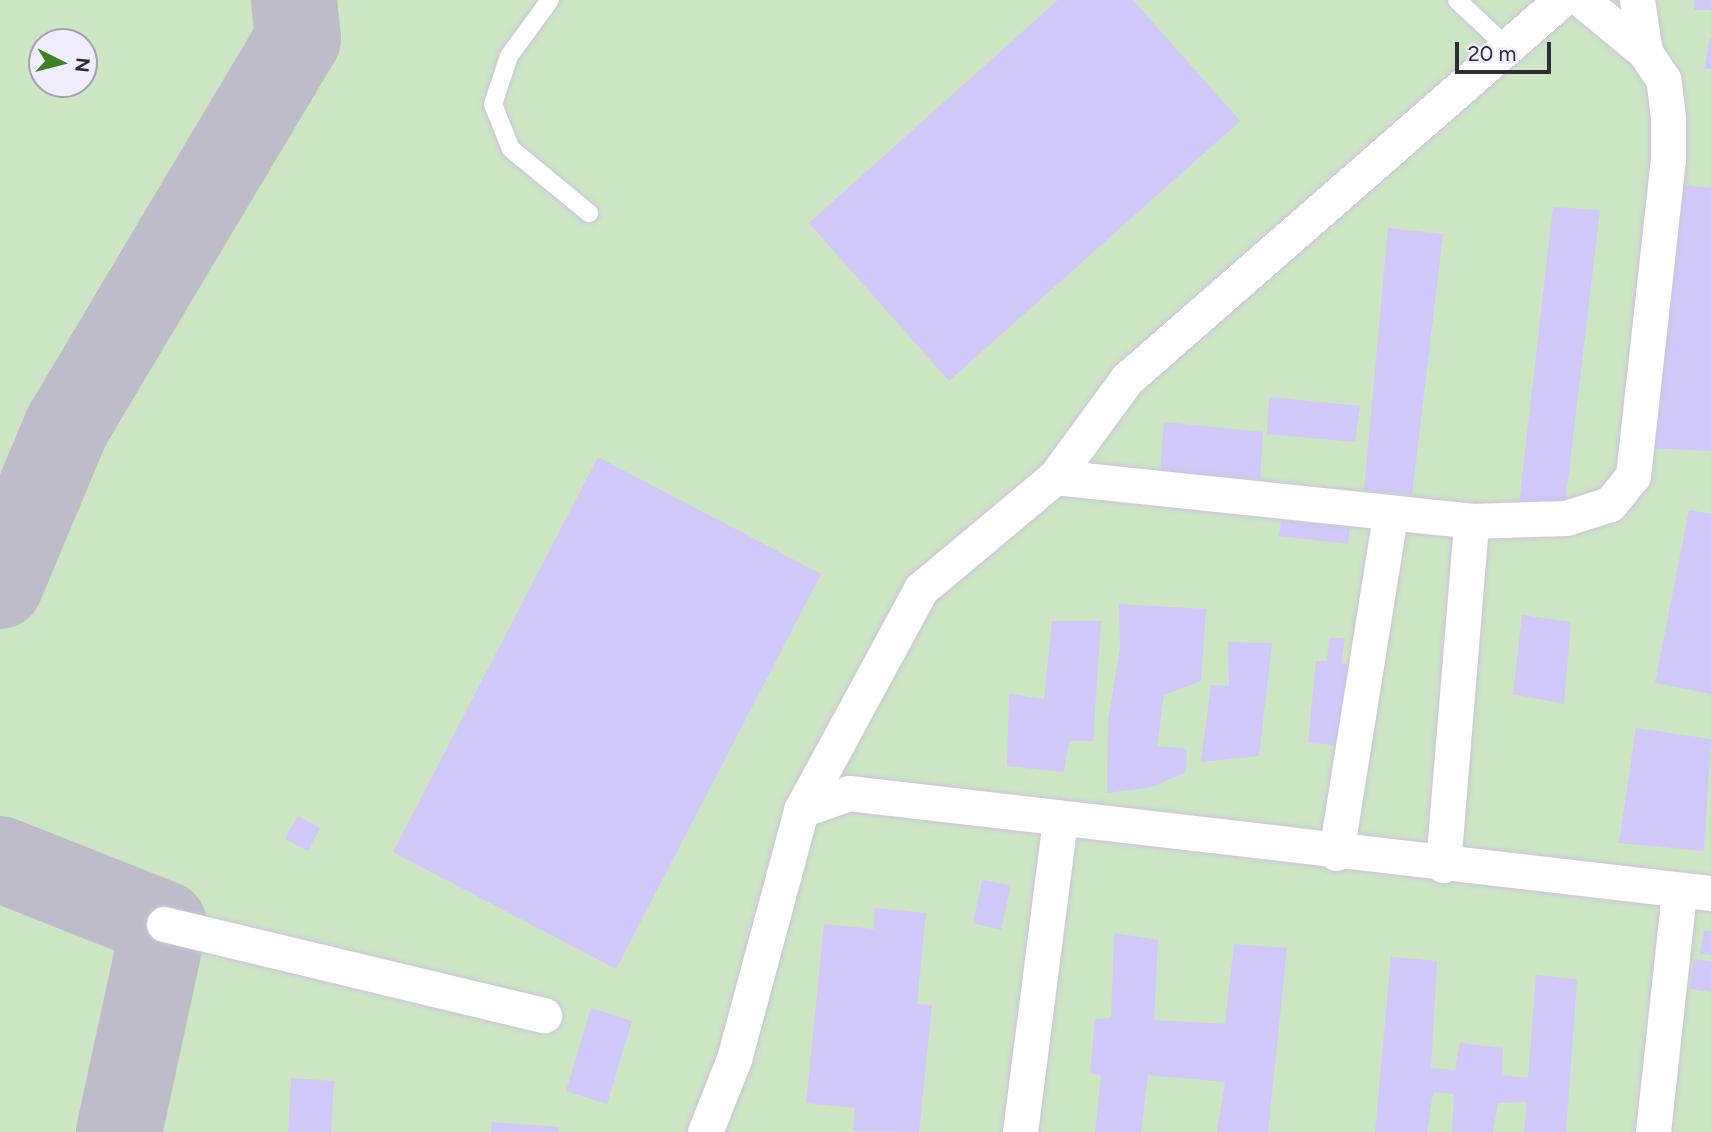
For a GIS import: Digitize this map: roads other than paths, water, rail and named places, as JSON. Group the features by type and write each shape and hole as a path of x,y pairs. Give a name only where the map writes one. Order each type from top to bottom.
{"street":[{"path":"705,1132 734,1059 801,810 921,589 1055,477 1127,379 1509,49 1561,0"},
{"path":"1055,477 1471,522 1566,518 1610,504 1633,475 1668,158 1663,79 1645,52 1582,0"},
{"path":"1637,0 1645,52"},
{"path":"1336,853 1390,515"},
{"path":"1443,865 1471,522"},
{"path":"801,810 849,793 1336,853 1695,893 1653,1132"},
{"path":"1020,1132 1060,818"},
{"path":"164,924 544,1015"}],"lane":[{"path":"550,0 509,56 493,104 511,149 589,214"},
{"path":"1457,0 1509,49"}]}
